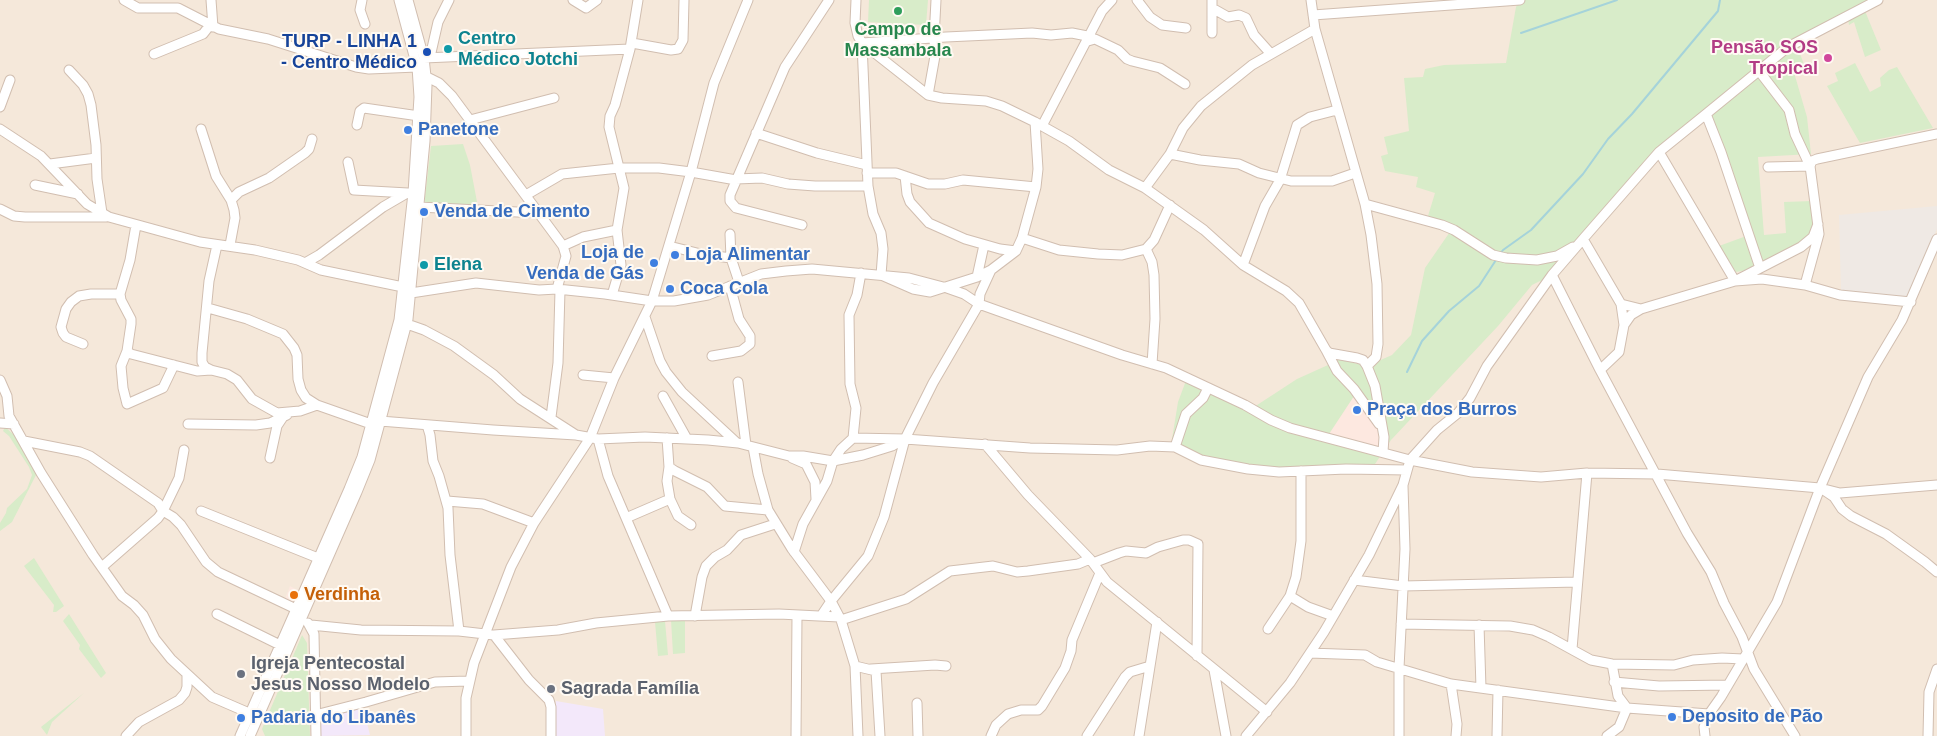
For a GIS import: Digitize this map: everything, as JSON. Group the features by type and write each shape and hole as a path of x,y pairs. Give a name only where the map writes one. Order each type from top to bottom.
{"street":[{"path":"124,0 138,8 178,8 211,26 268,39 369,69 417,67"},
{"path":"154,54 202,34 211,26 211,0"},
{"path":"362,0 360,10 365,24"},
{"path":"240,736 350,489 362,457 399,320 420,97 417,67 399,0"},
{"path":"408,0 427,58"},
{"path":"250,736 370,460 407,324 427,116 427,58 438,22 449,0"},
{"path":"573,0 586,8 597,0"},
{"path":"612,295 621,265 617,230 624,195 620,168 610,127 610,116 615,105 631,46 638,0"},
{"path":"427,58 631,46 678,49 683,40 684,0"},
{"path":"466,736 468,681 489,634 511,567 534,523 594,438 614,378 652,301 691,172 714,83 748,0"},
{"path":"802,225 736,208 730,201 736,180 785,67 829,0"},
{"path":"856,0 855,23 862,44 868,186 873,214 881,233 883,249 881,275"},
{"path":"928,95 935,56 936,0"},
{"path":"947,288 977,278 991,270 1012,254 1022,238 1036,187 1039,124 1089,39 1102,11 1112,0"},
{"path":"1137,0 1150,17 1162,25 1186,28"},
{"path":"1311,0 1315,29 1365,204 1377,284 1378,311 1376,357 1367,366"},
{"path":"1313,15 1520,0"},
{"path":"1246,736 1290,683 1333,616 1354,580 1403,485 1410,460 1437,430 1458,413 1470,398 1488,366 1552,275 1581,241 1659,152 1759,70 1788,47 1878,0"},
{"path":"1212,4 1212,33"},
{"path":"1212,4 1228,17 1239,15 1246,18 1254,35 1272,54"},
{"path":"1144,188 1170,154 1183,128 1201,106 1252,65 1315,29"},
{"path":"862,44 1032,33 1052,35 1072,33 1087,36 1089,39 1095,39 1118,50 1126,59 1160,68 1185,84"},
{"path":"862,44 928,95 942,98 986,101 1002,106 1039,124 1070,141 1109,170 1144,188 1204,230 1243,265 1275,283 1299,303 1337,371 1354,389 1382,426"},
{"path":"69,70 83,85 91,105 97,180 105,215"},
{"path":"1759,70 1774,88 1788,110 1795,134 1810,166 1818,224 1818,241 1805,285"},
{"path":"427,77 439,83 470,120 563,246 566,256 558,290 558,363 551,417"},
{"path":"0,107 10,80"},
{"path":"470,120 554,98"},
{"path":"357,125 360,110 364,108 419,116"},
{"path":"1243,265 1265,206 1280,180 1297,125 1310,117 1337,110"},
{"path":"1706,114 1721,152 1760,268"},
{"path":"0,129 41,156 94,210 105,215 200,242 255,250 305,263 321,270 403,287"},
{"path":"201,129 216,176 231,200 235,218 230,245"},
{"path":"756,133 867,169 896,173 928,184 945,184 963,180 1036,187"},
{"path":"1810,166 1812,161 1817,159 1937,134"},
{"path":"231,200 239,192 269,178 305,153 312,139"},
{"path":"1659,152 1735,281"},
{"path":"1170,154 1200,160 1239,164 1280,180 1332,181 1355,173"},
{"path":"50,164 96,158"},
{"path":"348,162 354,190 410,193"},
{"path":"1768,167 1810,166"},
{"path":"526,195 562,174 620,168 659,168 736,180 762,178 788,184 815,186 868,186"},
{"path":"905,176 906,194 921,217 936,227 1012,254"},
{"path":"34,185 78,194"},
{"path":"305,263 319,255 384,207 410,193"},
{"path":"1365,204 1454,230 1493,254 1506,258 1537,260 1557,256 1581,241"},
{"path":"1022,238 1058,250 1122,255 1146,249 1154,240 1170,206"},
{"path":"419,207 537,213"},
{"path":"0,209 14,216 25,217 105,215"},
{"path":"1624,325 1631,315 1641,309 1735,281 1801,247 1813,237 1818,224"},
{"path":"136,225 130,260 120,294 121,300 131,319 127,351 123,359 121,376 127,404 163,388 174,364"},
{"path":"563,246 590,235 617,230"},
{"path":"730,234 731,258 739,282"},
{"path":"1705,736 1704,726 1709,714 1746,656 1777,602 1820,488 1868,377 1911,302 1937,238"},
{"path":"1581,241 1621,304 1624,325 1619,352 1600,370"},
{"path":"217,245 209,281 202,358 205,367 233,376 248,396 266,408 286,415"},
{"path":"977,278 984,245"},
{"path":"669,246 701,254 731,258"},
{"path":"1146,249 1152,262 1154,275 1156,320 1152,364"},
{"path":"411,292 476,283 612,295 652,301 674,301 708,296 761,274 803,270 909,278 947,288 964,294 979,304 1166,368 1290,428 1410,460 1472,472 1541,477 1587,474 1656,474 1820,488 1840,492 1937,485"},
{"path":"821,616 868,556 884,517 905,439 932,383 979,304 980,294 991,270"},
{"path":"794,552 803,524 823,490 833,461 841,449 853,438 856,408 850,384 849,315 854,305 861,273"},
{"path":"1552,275 1600,370 1687,533 1711,572 1746,656 1795,736"},
{"path":"1735,281 1762,279 1805,285 1840,295 1911,302"},
{"path":"712,356 741,351 750,344 750,336 738,318 730,286"},
{"path":"83,344 66,338 62,333 61,327 66,309 71,302 79,296 91,294 120,294"},
{"path":"1621,304 1641,309"},
{"path":"208,308 247,319 272,329 289,340 297,355 298,379 301,390 306,398 317,405 371,424"},
{"path":"644,317 666,372 682,392 746,445"},
{"path":"407,324 424,330 454,346 494,375 520,399 551,417 576,435"},
{"path":"1326,350 1329,353 1358,358 1363,360 1367,366 1375,386 1384,438 1383,452"},
{"path":"127,351 131,354 197,371 211,370"},
{"path":"583,375 614,378"},
{"path":"0,380 7,396 9,416 41,474 122,596 134,605 142,615 155,639 171,659 187,674 219,701 249,713"},
{"path":"738,382 746,445 758,474 768,510 794,552 831,601 840,618 855,666 858,736"},
{"path":"1174,447 1186,414 1203,398 1208,388"},
{"path":"663,396 687,439"},
{"path":"188,424 256,425 270,423 286,415 317,405"},
{"path":"270,458 278,426 286,415"},
{"path":"380,421 576,435 594,438 645,437 687,439 746,445 770,453 833,461 863,455 892,446 905,439"},
{"path":"0,423 14,424"},
{"path":"427,425 433,461 447,501 459,631"},
{"path":"594,438 608,476 668,616"},
{"path":"667,438 669,467 667,481 670,498 678,516 690,525"},
{"path":"853,438 905,439 1030,448 1117,450 1150,446 1174,447 1201,460 1230,466 1279,472 1346,469 1407,470"},
{"path":"24,442 80,452 90,456 158,503 163,511 181,525 206,562 218,572 296,609"},
{"path":"985,444 1028,495 1092,561 1115,590 1267,712"},
{"path":"102,567 158,518 163,511 179,478 184,450"},
{"path":"789,456 806,464 815,482 816,499"},
{"path":"669,467 707,487 725,506 768,510"},
{"path":"1268,629 1290,596 1296,577 1301,541 1302,471"},
{"path":"1572,649 1576,617 1577,582 1584,530 1587,474"},
{"path":"1399,736 1399,668 1405,549 1403,485"},
{"path":"1820,488 1834,497 1842,509 1851,516 1886,534 1937,572"},
{"path":"626,518 670,498"},
{"path":"447,501 483,504 534,523"},
{"path":"201,511 318,558"},
{"path":"695,616 702,577 706,566 715,557 728,550 741,535 776,524"},
{"path":"310,625 361,630 459,631 489,634 558,630 596,623 668,616 779,614 840,618 906,599 950,571 993,566 1017,572 1028,571 1078,564 1118,552 1146,552 1183,540 1189,540 1198,544 1198,656"},
{"path":"991,736 996,725 1008,714 1021,710 1038,710 1042,706 1064,668 1071,651 1072,640 1100,573"},
{"path":"1354,580 1403,586 1577,582"},
{"path":"1290,596 1308,607 1333,616"},
{"path":"217,614 280,645"},
{"path":"796,736 797,616"},
{"path":"303,617 310,625 314,634 316,736"},
{"path":"1139,736 1157,622"},
{"path":"1401,624 1510,626 1533,630 1549,636 1591,660 1612,664 1664,666 1692,660 1746,656"},
{"path":"1479,625 1481,688"},
{"path":"489,634 549,700 551,706 551,736"},
{"path":"1310,653 1365,655 1377,662 1451,684 1627,708 1709,714"},
{"path":"855,666 871,669 935,664 946,666"},
{"path":"1612,664 1618,696 1627,708"},
{"path":"1087,736 1130,672 1150,666"},
{"path":"871,669 876,671 877,675 880,736"},
{"path":"1928,736 1928,692 1937,669"},
{"path":"1214,670 1226,736"},
{"path":"126,736 139,722 179,700 184,693 187,674"},
{"path":"315,715 435,682 468,681"},
{"path":"1614,682 1659,686 1728,685"},
{"path":"1451,684 1457,724 1456,736"},
{"path":"184,693 200,685"},
{"path":"1498,690 1498,736"},
{"path":"917,703 918,736"},
{"path":"1607,736 1619,727 1627,708"}],"shaded area":[{"path":"0,0 1937,0 1937,736 0,736"},
{"path":"1937,206 1937,229 1907,298 1841,291 1839,215"},
{"name":"Praça dos Burros","path":"1356,393 1382,426 1383,452 1327,437"},
{"name":"Verdinha","path":"290,586 299,591 294,604 285,599"},
{"path":"556,701 603,709 605,736 553,736"},
{"path":"363,707 370,735 321,736 317,717"}],"green space":[{"name":"Campo de Massambala","path":"869,0 928,0 926,25 868,22"},
{"path":"1520,0 1878,0 1797,46 1805,67 1793,69 1807,117 1811,154 1758,157 1764,235 1786,233 1784,202 1812,201 1814,226 1811,235 1804,242 1760,268 1736,272 1719,246 1749,235 1706,115 1659,152 1545,286 1540,281 1532,285 1498,326 1391,440 1383,452 1371,470 1301,471 1230,466 1175,447 1172,439 1178,402 1187,378 1251,409 1297,379 1328,365 1332,358 1367,366 1392,355 1411,335 1425,268 1454,226 1428,216 1435,193 1416,187 1418,177 1385,171 1381,156 1388,154 1384,137 1409,131 1404,78 1423,77 1425,69 1444,65 1506,63 1516,7","holes":["1356,393 1384,437 1383,452 1327,437"]},
{"path":"1865,11 1881,50 1865,57 1854,22 1849,25 1848,19"},
{"path":"1855,63 1870,92 1881,86 1880,78 1889,70 1897,67 1933,128 1860,143 1827,86 1838,81 1835,73"},
{"path":"463,144 470,165 478,207 424,205 431,146"},
{"path":"5,427 21,441 37,473 12,522 0,531 0,523 7,508 27,489 32,475 9,436 3,431"},
{"path":"34,558 64,606 56,612 53,612 54,605 24,566"},
{"path":"69,614 106,673 101,678 79,649 80,645 63,621"},
{"path":"671,620 685,620 685,653 673,654"},
{"path":"665,621 668,655 658,656 655,622"},
{"path":"302,635 307,643 310,736 265,736 262,729"},
{"path":"84,693 52,722 47,735 41,727"}],"waterway":[{"path":"1521,33 1617,0"},
{"path":"1500,254 1531,230 1583,174 1608,139 1632,114 1718,11 1720,0"},
{"path":"1407,372 1422,341 1449,311 1479,286 1496,260"}],"place":[{"name":"Campo de Massambala","path":"898,11"},
{"name":"Centro Médico Jotchi","path":"448,49"},
{"name":"TURP - LINHA 1 - Centro Médico","path":"427,52"},
{"name":"Pensão SOS Tropical","path":"1828,58"},
{"name":"Panetone","path":"408,130"},
{"name":"Venda de Cimento","path":"424,212"},
{"name":"Loja Alimentar","path":"675,255"},
{"name":"Loja de Venda de Gás","path":"654,263"},
{"name":"Elena","path":"424,265"},
{"name":"Coca Cola","path":"670,289"},
{"name":"Praça dos Burros","path":"1357,410"},
{"name":"Verdinha","path":"294,595"},
{"name":"Igreja Pentecostal Jesus Nosso Modelo","path":"241,674"},
{"name":"Sagrada Família","path":"551,689"},
{"name":"Deposito de Pão","path":"1672,717"},
{"name":"Padaria do Libanês","path":"241,718"}]}
